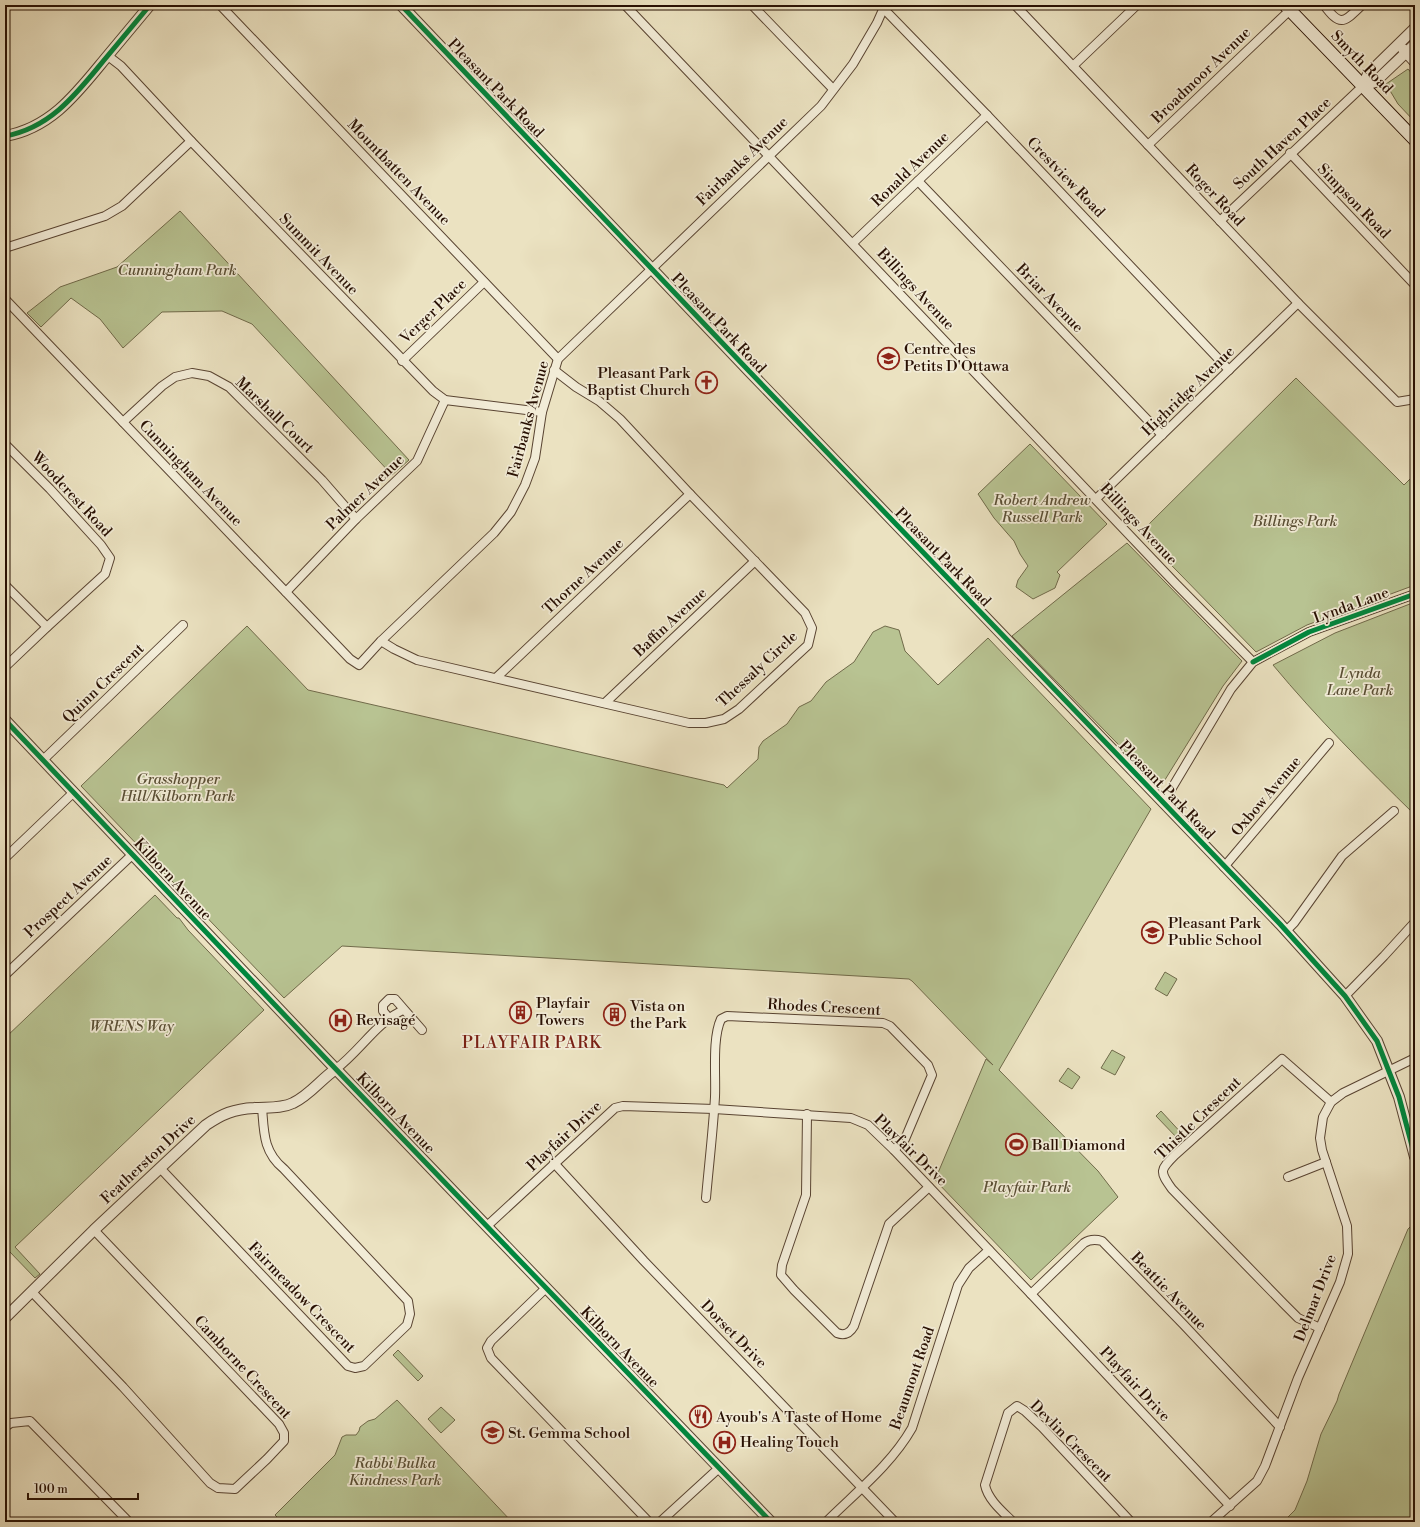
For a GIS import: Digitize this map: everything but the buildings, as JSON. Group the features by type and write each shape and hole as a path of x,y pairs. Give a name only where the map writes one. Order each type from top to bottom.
{"main road":[{"name":"Smyth Road","path":"1287,6 1415,140"}],"street":[{"path":"5,136 28,130 46,120 63,107 150,5"},
{"name":"Mountbatten Avenue","path":"220,5 558,359"},
{"name":"Pleasant Park Road","path":"401,5 748,370 1286,931 1345,996 1377,1041 1406,1119 1415,1157"},
{"name":"Billings Avenue","path":"625,5 1176,584 1253,662"},
{"path":"752,5 833,89"},
{"name":"Roger Road","path":"1015,5 1298,303 1397,402 1415,399"},
{"path":"1073,66 1137,5"},
{"path":"1324,5 1332,16 1338,20 1346,20 1362,5"},
{"name":"Fairbanks Avenue","path":"359,665 381,641 494,533 511,512 525,485 535,458 542,412 558,359 821,106 853,64 877,23 883,6"},
{"name":"Crestview Road","path":"883,6 1229,370"},
{"name":"Broadmoor Avenue","path":"1148,145 1287,6"},
{"path":"1363,86 1368,74 1415,28"},
{"path":"1399,44 1415,62"},
{"path":"1363,86 1375,82 1415,44"},
{"name":"Summit Avenue","path":"108,56 120,66 433,392 445,400 542,412"},
{"name":"South Haven Place","path":"1220,221 1290,153 1363,86"},
{"name":"Ronald Avenue","path":"853,243 987,115"},
{"path":"5,248 105,216 122,206 191,141"},
{"name":"Simpson Road","path":"1290,153 1415,284"},
{"name":"Briar Avenue","path":"918,181 1162,436"},
{"name":"Verger Place","path":"402,361 484,282"},
{"name":"Cunningham Avenue","path":"5,299 350,659 359,665"},
{"name":"Highridge Avenue","path":"1096,499 1298,303"},
{"name":"Thessaly Circle","path":"381,641 394,650 417,660 605,704 689,722 706,723 724,719 739,709 808,645 812,628 805,613 620,419 599,401 576,387 554,370"},
{"name":"Marshall Court","path":"123,422 162,386 175,377 192,373 209,376 229,387 322,480 356,519"},
{"name":"Palmer Avenue","path":"286,592 356,519 417,461 445,400"},
{"name":"Woodcrest Road","path":"5,444 50,489 101,545 110,558 105,574 5,668"},
{"name":"Thorne Avenue","path":"496,678 690,494"},
{"name":"Baffin Avenue","path":"605,704 755,561"},
{"path":"5,584 47,627"},
{"name":"Lynda Lane","path":"1163,803 1231,689 1253,662 1309,632 1415,594"},
{"name":"Quinn Crescent","path":"43,760 183,625"},
{"name":"Kilborn Avenue","path":"5,720 771,1522"},
{"name":"Oxbow Avenue","path":"1224,867 1329,743"},
{"path":"5,858 74,792"},
{"path":"1286,931 1294,923 1342,856 1394,811"},
{"name":"Prospect Avenue","path":"5,975 133,854"},
{"path":"1345,996 1415,922"},
{"path":"389,1018 382,1008 385,1002 395,999 422,1030"},
{"path":"336,1068 347,1060 389,1018 403,1010"},
{"name":"Rhodes Crescent","path":"706,1198 714,1109 715,1060 719,1024 722,1019 727,1016 883,1023 890,1026 928,1065 932,1075 905,1139 894,1150"},
{"path":"1331,1102 1343,1093 1415,1058"},
{"name":"Thistle Crescent","path":"1320,1328 1298,1318 1172,1189 1163,1177 1162,1172 1164,1167 1175,1155 1282,1059 1331,1102"},
{"name":"Featherston Drive","path":"5,1318 94,1230 206,1125 220,1115 236,1110 279,1107 293,1104 336,1068"},
{"name":"Delmar Drive","path":"1211,1522 1257,1481 1265,1466 1340,1282 1348,1254 1347,1226 1326,1162 1320,1138 1323,1117 1331,1102"},
{"name":"Playfair Drive","path":"487,1226 615,1108 623,1106 714,1109 851,1118 868,1125 894,1150 1230,1506"},
{"name":"Fairmeadow Crescent","path":"160,1168 348,1366 355,1368 364,1366 407,1325 410,1314 408,1301 276,1162 267,1147 262,1107"},
{"path":"807,1114 806,1195 782,1265 781,1275 837,1333 842,1335 847,1334 854,1326 888,1224 929,1187"},
{"path":"1288,1177 1326,1162"},
{"name":"Dorset Drive","path":"554,1163 644,1261 896,1522"},
{"name":"Camborne Crescent","path":"32,1292 123,1387 210,1483 218,1488 235,1489 273,1453 284,1441 284,1432 279,1424 94,1230"},
{"name":"Beattie Avenue","path":"1031,1294 1084,1243 1096,1239 1102,1241 1280,1427"},
{"name":"Beaumont Road","path":"826,1522 862,1487 903,1443 912,1428 958,1285 969,1268 989,1250"},
{"path":"546,1288 491,1341 488,1348 491,1358 649,1522"},
{"name":"Devlin Crescent","path":"1013,1522 994,1501 986,1490 986,1485 1008,1413 1017,1406 1025,1411 1042,1427 1131,1522"},
{"path":"5,1427 11,1423 30,1421 130,1522"},
{"path":"660,1522 719,1468"}],"green space":[{"path":"1408,69 1415,77 1415,122 1398,104 1386,84"},
{"name":"Cunningham Park","path":"180,211 409,460 392,475 252,324 222,311 162,312 123,348 100,319 71,298 41,327 27,313 60,287 117,267"},
{"name":"Billings Park","path":"1296,378 1404,485 1415,474 1415,585 1307,625 1256,652 1140,533"},
{"name":"Robert Andrew Russell Park","path":"1030,444 1107,524 1057,572 1060,575 1055,588 1033,599 1016,587 1018,580 1028,566 1014,541 994,518 978,494"},
{"path":"1127,543 1242,661 1223,686 1163,783 1159,786 1012,636"},
{"name":"Lynda Lane Park","path":"1415,602 1415,815 1324,723 1273,665 1335,633"},
{"path":"247,626 308,690 724,785 727,788 758,759 759,747 763,741 787,724 799,707 811,701 826,682 854,662 873,632 885,626 899,630 905,651 938,685 988,638 1151,809 999,1070 1098,1171 1118,1197 1031,1280 935,1180 986,1059 993,1065 909,979 342,946 284,998 81,786"},
{"name":"WRENS Way","path":"155,895 177,918 179,918 188,930 264,1010 15,1247 40,1274 35,1278 9,1251 5,1255 5,1038"},
{"path":"1165,972 1177,979 1167,996 1155,989"},
{"path":"1112,1050 1125,1057 1115,1075 1101,1068"},
{"path":"1068,1068 1080,1077 1072,1089 1059,1081"},
{"path":"1161,1111 1184,1136 1179,1140 1156,1116"},
{"path":"1415,1216 1415,1522 1283,1522 1295,1510 1307,1481 1321,1434 1337,1401 1408,1229 1411,1226"},
{"path":"398,1350 423,1376 418,1381 393,1355"},
{"name":"Rabbi Bulka Kindness Park","path":"397,1400 512,1522 282,1522 275,1515 335,1455 342,1437 346,1435 356,1435 360,1427 368,1421 375,1419"},
{"path":"441,1407 455,1420 441,1433 428,1419"}],"cycle path":[{"path":"5,136 21,132 36,125 62,107 84,84 150,5"},
{"path":"401,5 748,370 1280,924 1345,996 1377,1041 1399,1097 1415,1157"},
{"path":"1253,662 1309,632 1415,594"},
{"path":"5,720 329,1062 771,1522"}],"place":[{"name":"Centre des Petits D'Ottawa","path":"888,358"},
{"name":"Pleasant Park Baptist Church","path":"706,382"},
{"name":"Pleasant Park Public School","path":"1153,932"},
{"name":"Playfair Towers","path":"521,1012"},
{"name":"Vista on the Park","path":"615,1015"},
{"name":"Revisagé","path":"341,1020"},
{"name":"Ball Diamond","path":"1017,1145"},
{"name":"Ayoub's A Taste of Home","path":"700,1417"},
{"name":"St. Gemma School","path":"492,1433"},
{"name":"Healing Touch","path":"725,1442"}],"district":[{"name":"PLAYFAIR PARK","path":"532,1042"}],"park label":[{"name":"Grasshopper Hill/Kilborn Park","path":"178,788"},
{"name":"Playfair Park","path":"1027,1187"}]}
